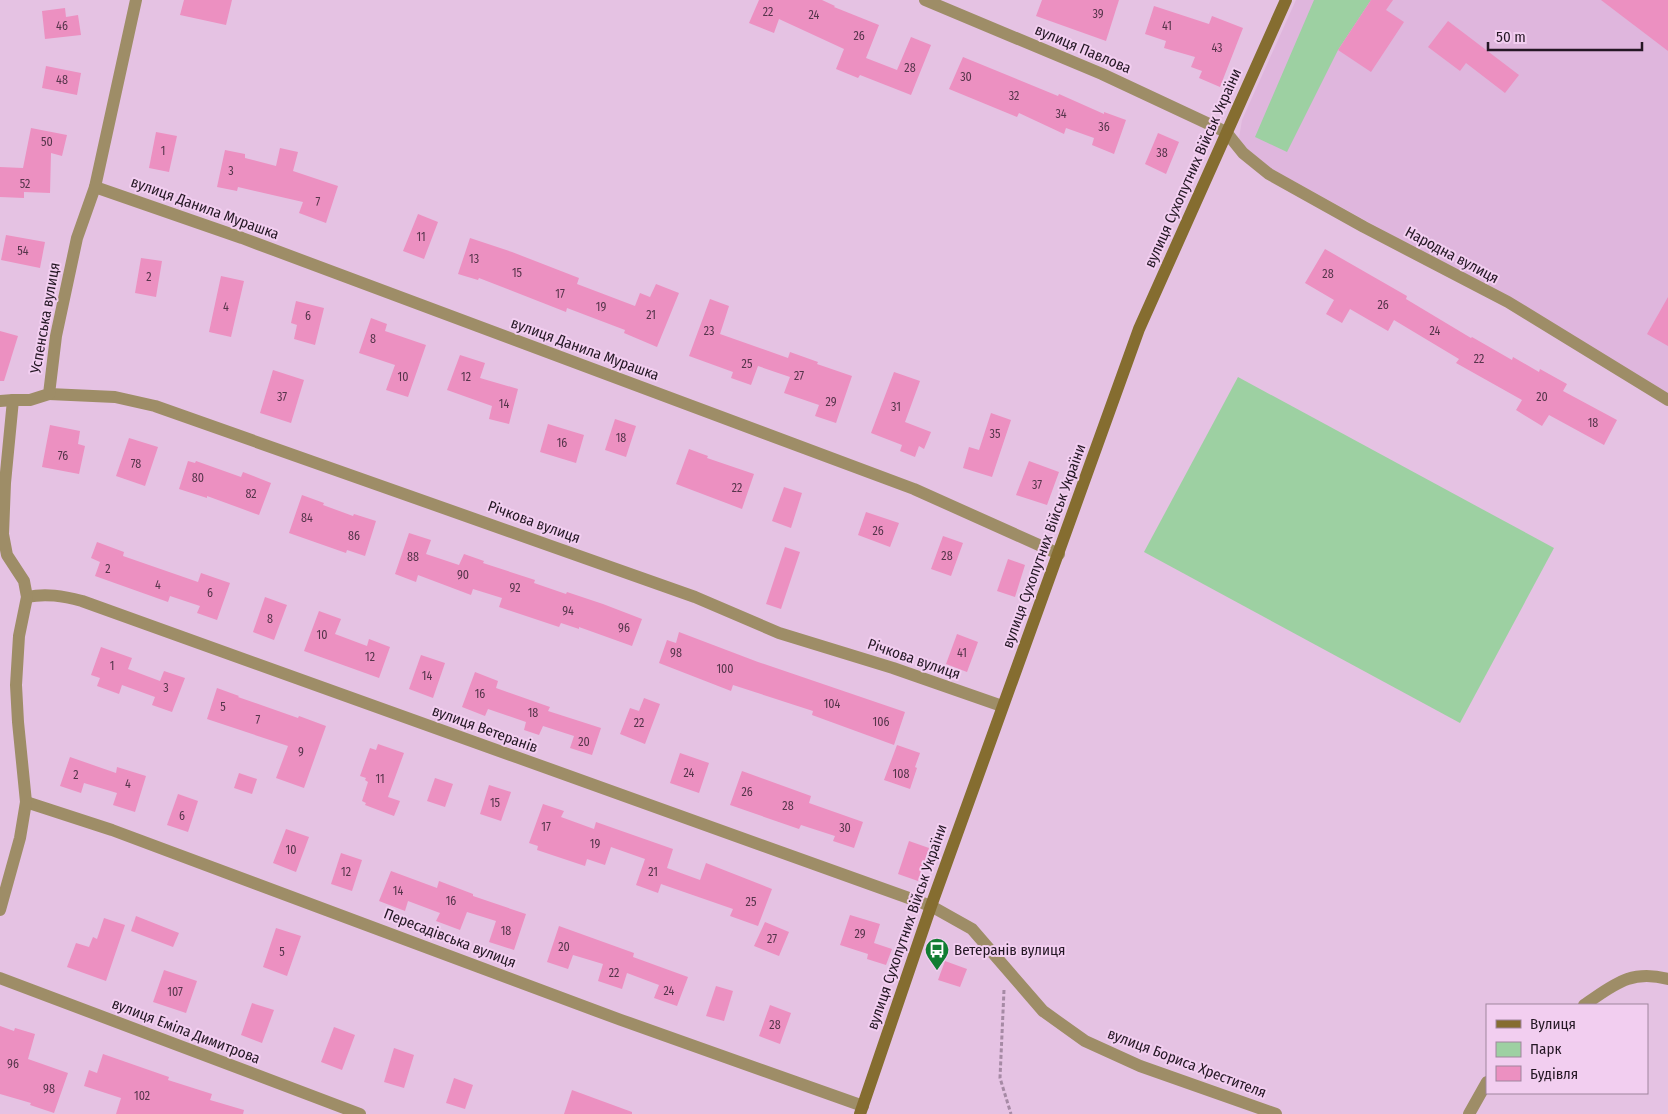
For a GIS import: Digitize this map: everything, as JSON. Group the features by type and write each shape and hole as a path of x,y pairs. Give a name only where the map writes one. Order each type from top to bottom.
{"street":[{"name":"Успенська вулиця","path":"13,400 30,400 49,394 56,336 77,238 95,187 136,0"},
{"name":"вулиця Павлова","path":"925,0 1102,74 1226,132"},
{"name":"вулиця Сухопутних Військ України","path":"861,1110 930,906 1139,329 1286,0"},
{"name":"Народна вулиця","path":"1226,132 1244,153 1270,174 1364,227 1508,302 1668,400"},
{"name":"вулиця Данила Мурашка","path":"95,187 242,238 914,489 1059,554"},
{"name":"Річкова вулиця","path":"49,394 115,396 181,414 686,594 779,633 893,668 1002,706"},
{"path":"0,402 13,400 5,483 3,534 7,556 24,581 27,597 19,636 16,685 26,802 20,838 0,910"},
{"name":"вулиця Ветеранів","path":"27,597 41,594 82,601 930,906"},
{"name":"Пересадівська вулиця","path":"26,802 121,833 861,1110"},
{"name":"вулиця Бориса Хрестителя","path":"930,906 972,929 1043,1011 1085,1041 1140,1066 1276,1114"},
{"path":"1586,1004 1617,983 1636,976 1654,976 1668,979"},
{"name":"вулиця Еміла Димитрова","path":"0,978 360,1114"},
{"path":"1469,1114 1486,1084"}],"path":[{"path":"1003,967 1004,989 1000,1078 1011,1114"}],"shaded area":[{"path":"1296,0 1668,0 1668,394 1450,267 1272,169 1244,148 1239,138 1242,120"}],"green space":[{"path":"1314,0 1371,0 1338,50 1287,152 1255,137"},
{"path":"1238,377 1554,548 1460,723 1144,552"}],"building":[{"path":"184,0 232,0 226,25 180,15"},
{"path":"759,0 822,0 834,7 879,25 866,58 897,70 911,37 931,45 911,95 860,75 858,78 836,69 844,49 779,19 774,33 749,23"},
{"path":"1042,0 1119,0 1106,41 1036,16"},
{"path":"1371,0 1393,0 1386,10 1404,22 1371,72 1338,50"},
{"path":"1601,0 1668,0 1668,51"},
{"path":"1154,6 1209,24 1212,16 1243,28 1220,87 1199,78 1202,71 1191,67 1195,57 1164,48 1166,41 1145,34"},
{"path":"65,8 66,17 78,15 81,35 45,39 42,11"},
{"path":"1448,21 1519,75 1505,93 1466,63 1460,71 1428,47"},
{"path":"963,57 1058,96 1059,94 1104,114 1104,112 1126,120 1114,154 1092,145 1094,138 1066,128 1064,134 1019,113 1017,117 949,89"},
{"path":"46,66 81,73 77,95 42,88"},
{"path":"31,128 67,135 62,156 51,153 50,193 24,192 24,198 0,197 0,167 23,168"},
{"path":"156,132 177,136 169,172 149,168"},
{"path":"1158,133 1179,142 1166,174 1145,164"},
{"path":"280,148 298,152 293,171 338,186 326,223 299,213 303,202 238,187 237,191 217,187 225,150 245,154 245,158 276,166"},
{"path":"418,214 438,222 424,259 403,251"},
{"path":"6,235 45,242 40,268 1,260"},
{"path":"470,238 579,278 577,284 635,306 640,293 650,297 656,284 679,293 657,347 624,333 625,330 567,308 566,312 479,278 478,280 458,274"},
{"path":"1325,249 1407,296 1406,299 1471,338 1512,360 1513,357 1539,372 1540,369 1567,384 1563,391 1617,420 1604,445 1549,415 1542,426 1516,410 1522,400 1456,363 1459,359 1394,320 1388,331 1350,309 1342,323 1326,314 1334,300 1305,283"},
{"path":"141,258 162,261 156,297 135,293"},
{"path":"221,276 244,281 231,337 209,332"},
{"path":"1668,297 1668,346 1647,334"},
{"path":"710,299 729,306 720,334 788,358 790,352 852,376 836,423 815,416 819,405 784,393 790,377 758,366 751,385 731,378 733,372 689,356"},
{"path":"296,301 324,308 315,345 294,339 297,325 291,323"},
{"path":"371,318 387,324 385,331 426,345 408,397 386,390 395,365 359,353"},
{"path":"0,331 18,336 4,381 0,381"},
{"path":"460,355 485,363 480,378 518,389 509,424 489,419 492,406 447,390"},
{"path":"273,370 304,380 291,423 260,413"},
{"path":"894,372 920,381 905,422 931,432 924,449 919,446 915,457 900,451 902,445 871,433"},
{"path":"991,413 1011,420 992,477 963,468 969,447 979,450"},
{"path":"615,419 636,426 626,457 605,450"},
{"path":"548,424 584,435 576,463 540,452"},
{"path":"50,425 80,431 78,444 85,446 79,474 42,467"},
{"path":"129,438 158,447 145,486 116,476"},
{"path":"689,449 708,456 707,458 754,474 742,509 676,484"},
{"path":"188,461 195,463 196,461 241,477 243,472 271,483 259,515 207,496 207,498 179,489"},
{"path":"1029,461 1059,472 1047,505 1016,495"},
{"path":"784,487 802,493 791,528 772,521"},
{"path":"302,495 353,516 354,514 376,521 365,556 347,550 346,553 289,533"},
{"path":"866,512 899,523 890,547 858,535"},
{"path":"409,533 431,540 426,554 459,565 464,554 484,561 483,563 535,580 534,583 603,604 642,619 632,646 579,627 579,629 561,623 559,627 499,607 502,598 473,589 471,595 418,575 416,582 395,574"},
{"path":"943,536 963,543 951,576 931,569"},
{"path":"97,542 124,552 123,556 198,582 201,573 230,583 217,620 197,613 200,606 170,596 168,602 95,576 100,562 91,558"},
{"path":"785,547 800,552 781,609 766,604"},
{"path":"1008,559 1025,565 1015,597 997,591"},
{"path":"265,597 287,605 274,640 253,632"},
{"path":"319,611 341,619 335,634 367,646 369,639 390,647 379,678 304,651"},
{"path":"679,632 758,662 905,712 894,745 812,715 813,711 733,685 731,691 659,663 667,640 676,643"},
{"path":"957,634 978,642 967,672 946,664"},
{"path":"101,647 132,658 128,669 160,681 164,671 185,678 172,712 152,705 155,697 122,685 119,694 97,686 100,678 91,675"},
{"path":"421,655 445,663 433,698 409,689"},
{"path":"475,672 498,681 496,688 550,707 548,711 601,728 592,755 570,748 574,736 543,726 539,735 524,730 526,722 488,709 485,716 462,707"},
{"path":"217,688 298,718 299,716 326,726 304,788 276,778 288,746 207,719"},
{"path":"644,698 660,704 645,744 620,734 630,708 639,711"},
{"path":"378,744 404,753 388,797 400,801 394,816 365,805 366,803 362,801 368,782 365,780 366,778 360,776 370,748 376,750"},
{"path":"897,745 920,753 910,789 884,780"},
{"path":"680,753 709,763 699,793 670,783"},
{"path":"70,757 116,773 117,767 146,776 135,812 113,805 117,793 84,783 81,793 60,786"},
{"path":"742,771 811,796 809,803 863,822 854,848 833,841 835,836 801,825 799,829 730,805"},
{"path":"239,773 257,779 252,794 234,788"},
{"path":"435,778 453,784 445,807 427,801"},
{"path":"489,785 511,792 501,821 480,814"},
{"path":"178,794 198,801 188,832 167,825"},
{"path":"543,804 564,811 561,817 594,829 596,822 673,849 667,868 700,880 706,863 772,889 758,926 730,916 733,909 661,884 658,893 636,885 645,859 611,847 605,865 587,859 585,866 537,850 538,846 529,843"},
{"path":"286,829 309,837 296,872 273,863"},
{"path":"909,841 929,848 918,881 898,874"},
{"path":"341,853 362,860 352,891 331,884"},
{"path":"391,871 437,888 439,881 473,894 473,896 526,914 514,950 489,942 496,921 467,912 460,930 436,921 440,913 408,901 405,911 379,901"},
{"path":"850,915 880,924 874,943 892,949 886,965 867,959 868,954 840,945"},
{"path":"136,916 179,933 173,947 131,931"},
{"path":"104,918 125,925 106,981 67,967 76,943 89,947 93,937 97,939"},
{"path":"765,922 789,932 779,956 754,946"},
{"path":"559,926 634,953 633,957 688,977 677,1006 654,998 659,985 627,973 622,989 598,981 603,964 573,955 568,969 547,962"},
{"path":"276,928 301,936 287,976 263,967"},
{"path":"945,961 967,969 960,987 938,980"},
{"path":"164,970 197,981 186,1013 153,1002"},
{"path":"716,986 733,991 724,1021 706,1016"},
{"path":"252,1003 274,1010 262,1043 241,1035"},
{"path":"770,1005 791,1013 780,1044 759,1036"},
{"path":"0,1026 14,1031 15,1028 35,1034 28,1059 68,1073 54,1113 30,1105 31,1103 0,1094"},
{"path":"334,1027 355,1035 342,1070 321,1062"},
{"path":"394,1048 414,1055 404,1088 384,1082"},
{"path":"103,1054 169,1077 168,1080 212,1094 210,1100 244,1110 243,1114 116,1114 121,1098 84,1086 89,1070 97,1073"},
{"path":"454,1078 473,1085 465,1109 446,1103"},
{"path":"572,1090 632,1112 632,1114 564,1114"}],"place":[{"name":"Ветеранів вулиця","path":"937,971"}]}
